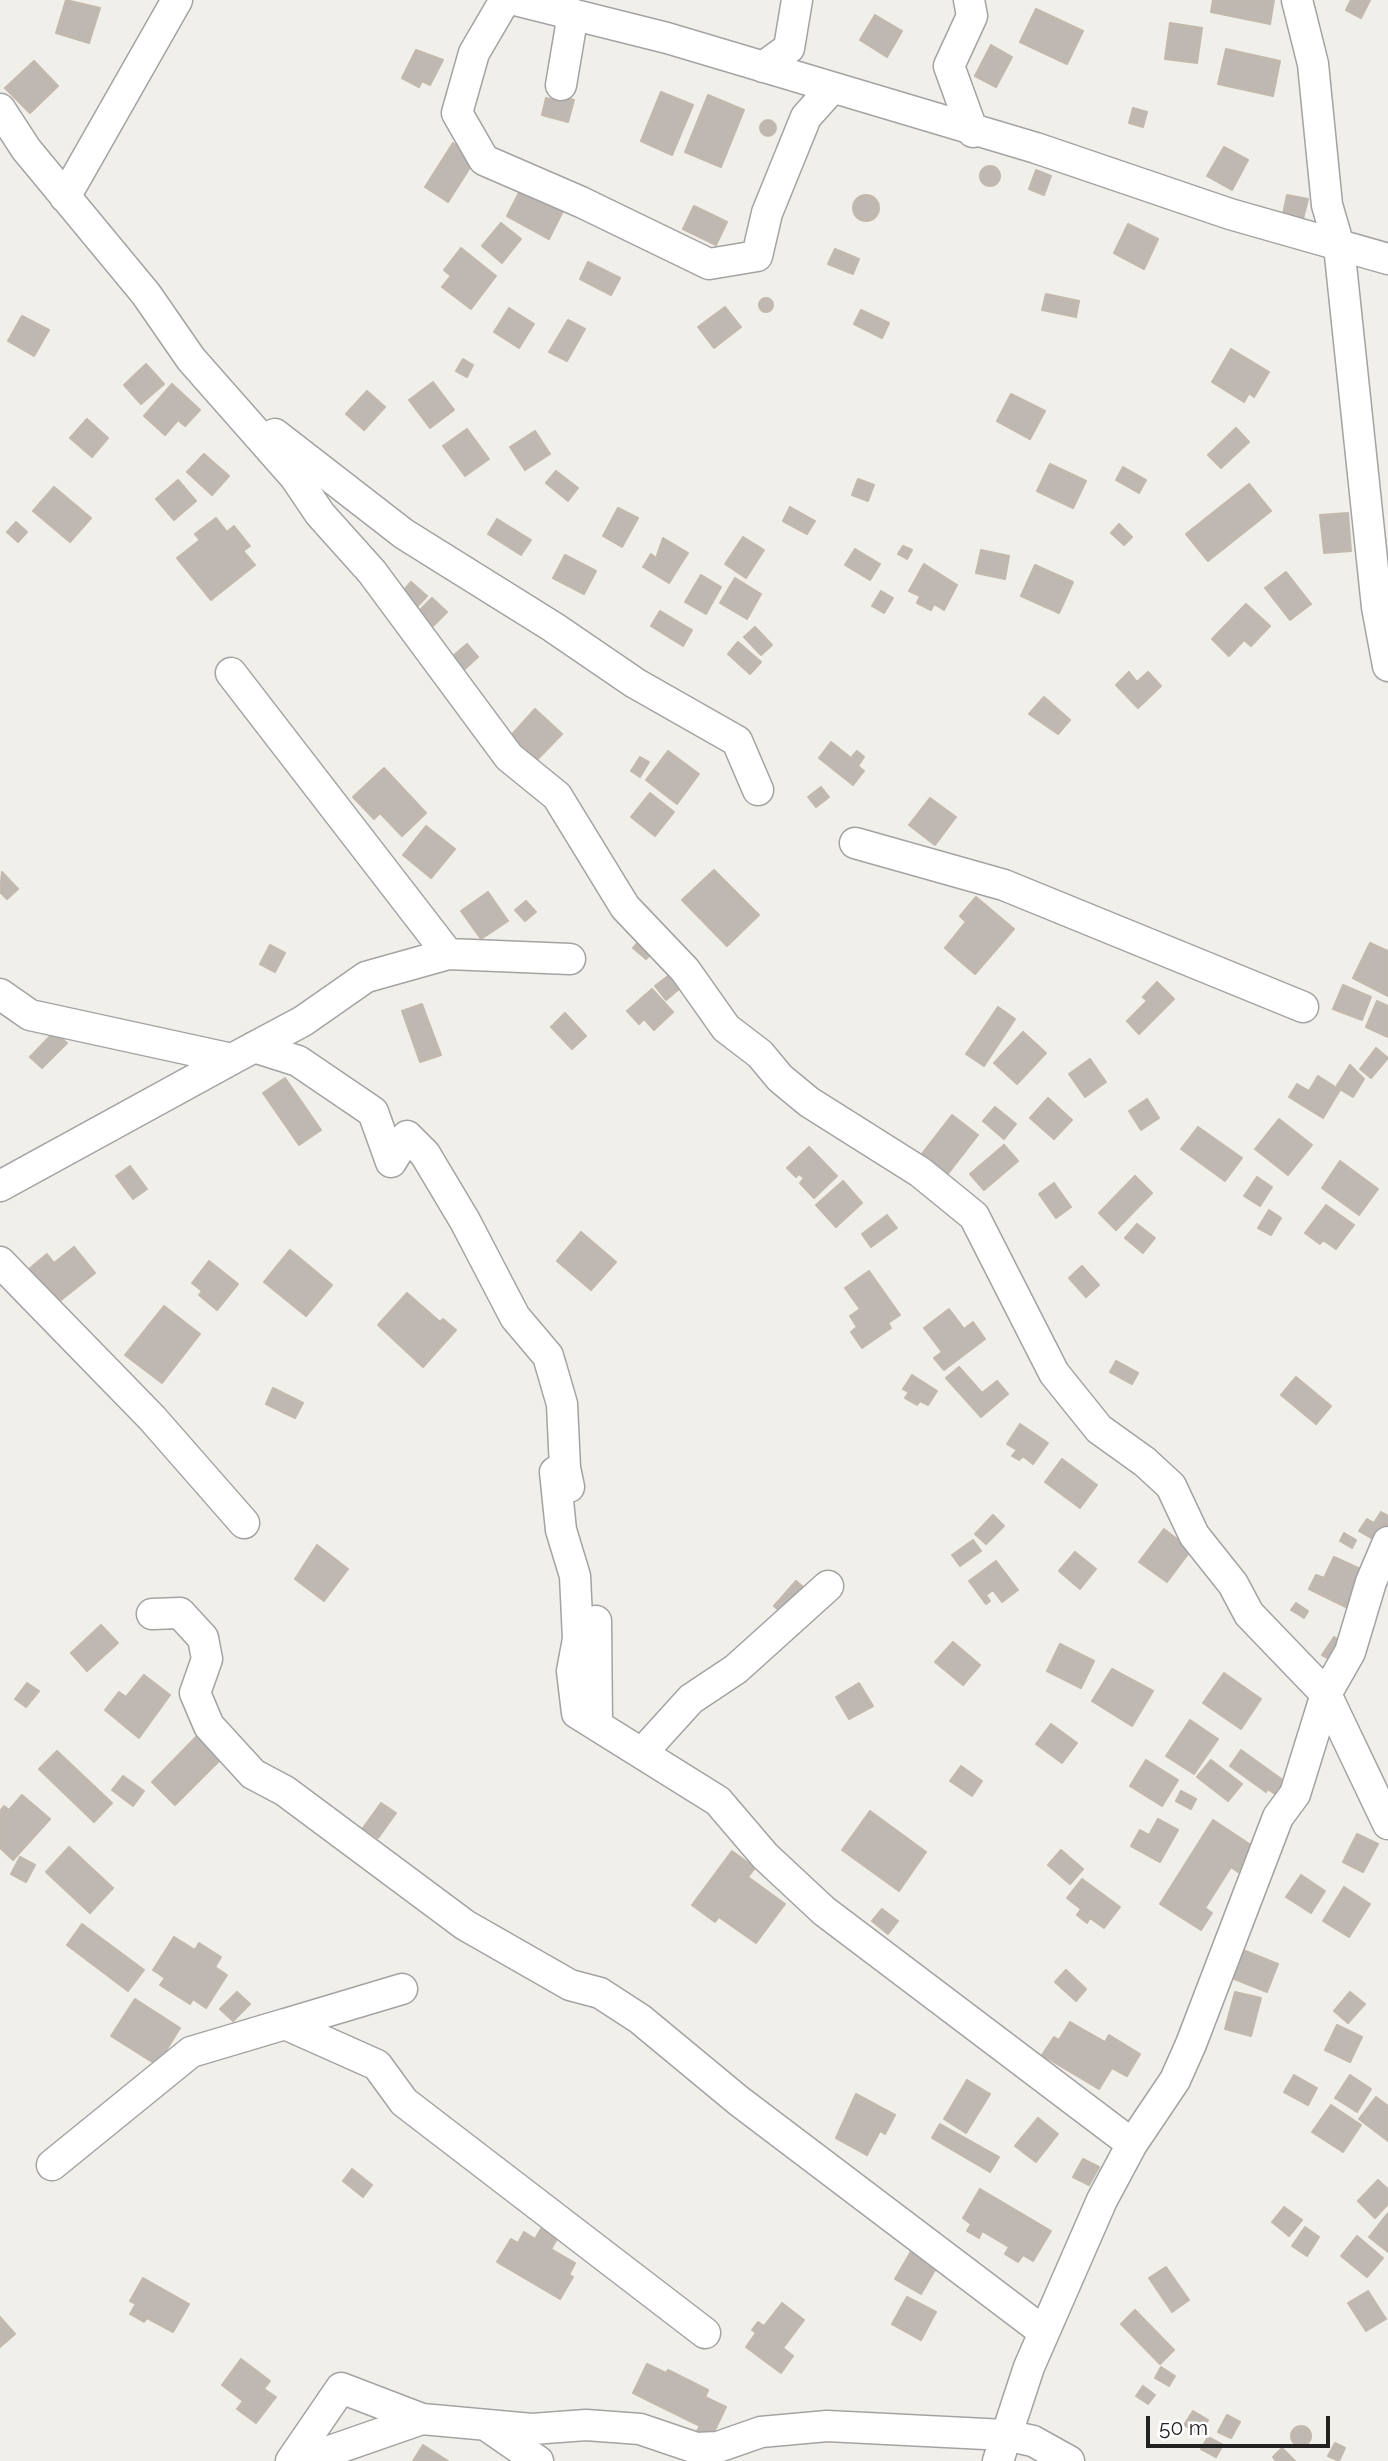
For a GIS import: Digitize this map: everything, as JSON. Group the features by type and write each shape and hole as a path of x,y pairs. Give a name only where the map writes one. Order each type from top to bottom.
{"street":[{"path":"65,197 177,0"},
{"path":"505,0 474,53 457,113 484,160 570,196 709,264 757,256 767,213 806,117 832,88"},
{"path":"515,0 568,8 1036,148 1230,214 1388,259"},
{"path":"763,67 789,48 797,0"},
{"path":"969,0 972,16 949,66 973,131"},
{"path":"1297,0 1313,64 1327,205 1339,246 1388,666"},
{"path":"561,85 568,8"},
{"path":"0,109 26,149 146,294 191,359 372,572 509,757 557,796 625,907 685,970 726,1028 760,1054 780,1079 809,1102 920,1172 974,1216 1054,1373 1099,1429 1145,1462 1171,1486 1194,1535 1233,1584 1249,1614 1326,1694 1388,1824"},
{"path":"217,388 404,534 553,627 635,683 737,741 758,790"},
{"path":"230,673 447,954"},
{"path":"855,843 1004,885 1303,1007"},
{"path":"0,1186 303,1021 366,977 447,954 570,959"},
{"path":"0,994 30,1015 298,1061 373,1112 391,1162 407,1136 425,1154 465,1221 515,1317 548,1356 562,1404 565,1468 555,1472 561,1530 575,1576 578,1639 572,1671 577,1713 718,1801 765,1856 824,1912 1132,2144"},
{"path":"0,1262 152,1418 244,1523"},
{"path":"1001,2448 1044,2332 1101,2200 1132,2144 1175,2080 1191,2044 1278,1816 1295,1794 1326,1694 1350,1651 1371,1582 1388,1542"},
{"path":"648,1757 651,1743 691,1699 736,1669 828,1586"},
{"path":"152,1614 180,1613 202,1638 207,1659 195,1693 209,1726 253,1774 285,1791 465,1924 570,1985 600,1993 640,2019 739,2101 1044,2332"},
{"path":"52,2165 191,2052 402,1989"},
{"path":"285,2024 377,2065 404,2102 705,2333"},
{"path":"291,2461 341,2388 422,2419 532,2429 586,2425 640,2429 696,2448 718,2447 761,2432 827,2426 1001,2448 1033,2441 1069,2461"},
{"path":"301,2461 422,2419"},
{"path":"484,2424 538,2461"}],"building":[{"path":"66,0 100,8 89,43 56,33"},
{"path":"1213,0 1274,0 1270,24 1211,12"},
{"path":"1351,0 1370,0 1361,18 1346,10"},
{"path":"1036,9 1083,31 1067,64 1020,42"},
{"path":"875,15 902,31 887,57 860,40"},
{"path":"1170,23 1202,28 1197,63 1165,59"},
{"path":"991,45 1012,57 996,87 975,76"},
{"path":"1226,49 1280,61 1273,96 1218,84"},
{"path":"416,50 443,60 430,85 422,81 419,87 402,78"},
{"path":"34,61 58,86 30,113 5,88"},
{"path":"661,92 693,105 672,155 641,141"},
{"path":"708,95 744,110 721,167 685,152"},
{"path":"559,96 574,100 568,122 542,115 546,98 558,101"},
{"path":"1133,108 1147,112 1143,127 1129,123"},
{"path":"768,120 774,122 774,134 768,136 762,134 760,128 762,122"},
{"path":"453,143 476,158 448,202 425,187"},
{"path":"1224,147 1248,160 1232,190 1207,176"},
{"path":"990,166 997,169 1000,176 997,183 990,186 983,183 980,176 983,169"},
{"path":"1036,170 1051,176 1044,195 1029,189"},
{"path":"524,183 566,205 549,239 507,216"},
{"path":"866,195 875,199 879,208 875,217 866,221 857,217 853,208 857,199"},
{"path":"1287,195 1308,199 1303,219 1283,214"},
{"path":"694,206 727,222 716,245 683,229"},
{"path":"501,223 521,239 502,263 482,246"},
{"path":"1128,224 1158,239 1144,269 1114,253"},
{"path":"461,248 496,276 471,309 442,287 451,276 444,270"},
{"path":"835,249 859,259 853,274 828,264"},
{"path":"588,262 620,278 611,295 580,279"},
{"path":"1046,294 1079,301 1076,317 1042,310"},
{"path":"766,298 771,300 771,310 766,312 761,310 759,305 761,300"},
{"path":"725,307 741,327 714,348 698,327"},
{"path":"509,308 534,324 519,348 494,332"},
{"path":"861,310 889,323 882,338 854,324"},
{"path":"22,316 49,330 34,356 8,341"},
{"path":"568,320 585,329 567,361 549,352"},
{"path":"1231,349 1269,372 1254,397 1249,393 1244,402 1212,382"},
{"path":"463,359 473,365 467,377 456,371"},
{"path":"146,364 164,384 141,404 124,385"},
{"path":"433,382 454,410 430,428 409,400"},
{"path":"172,384 200,410 185,426 178,420 165,435 144,416"},
{"path":"367,391 385,407 364,430 346,414"},
{"path":"1011,394 1045,411 1030,439 997,421"},
{"path":"87,419 108,438 92,457 70,438"},
{"path":"1236,428 1249,442 1221,468 1208,455"},
{"path":"467,429 489,459 465,476 443,446"},
{"path":"535,431 550,454 525,470 510,447"},
{"path":"204,454 229,476 212,495 187,472"},
{"path":"1050,464 1086,481 1073,508 1037,491"},
{"path":"1123,467 1146,480 1139,493 1116,480"},
{"path":"556,471 578,488 568,501 546,483"},
{"path":"858,479 874,485 868,501 852,495"},
{"path":"178,480 196,501 174,520 156,499"},
{"path":"1249,484 1271,511 1208,561 1186,534"},
{"path":"54,487 91,518 70,542 33,511"},
{"path":"790,507 815,521 807,534 783,521"},
{"path":"618,508 638,518 622,547 603,536"},
{"path":"1348,513 1351,551 1324,553 1320,515"},
{"path":"216,518 227,532 234,526 250,546 243,551 255,565 211,600 177,558 200,540 195,534"},
{"path":"497,519 531,540 521,555 488,534"},
{"path":"16,522 27,532 18,542 7,532"},
{"path":"1119,524 1132,537 1124,545 1111,533"},
{"path":"743,537 764,550 746,578 725,564"},
{"path":"663,538 688,553 669,583 643,567 651,554 656,558"},
{"path":"903,546 912,550 907,559 898,554"},
{"path":"855,549 880,564 870,580 845,565"},
{"path":"981,550 1009,556 1005,579 976,573"},
{"path":"565,555 596,571 584,594 553,578"},
{"path":"924,564 957,585 944,610 934,604 931,610 917,603 920,596 909,591"},
{"path":"1035,565 1073,582 1059,613 1021,596"},
{"path":"1286,572 1311,604 1290,620 1265,588"},
{"path":"701,575 721,587 706,614 685,602"},
{"path":"735,578 761,594 747,619 720,603"},
{"path":"411,582 427,596 414,610 398,597"},
{"path":"881,591 893,598 884,613 872,606"},
{"path":"432,598 447,612 430,629 415,615"},
{"path":"1246,604 1270,626 1251,646 1244,640 1229,656 1212,639"},
{"path":"660,611 692,630 683,646 651,626"},
{"path":"755,627 772,645 761,655 744,637"},
{"path":"738,642 761,662 750,674 728,654"},
{"path":"467,644 478,657 458,675 446,662"},
{"path":"1129,672 1137,682 1148,672 1161,686 1138,708 1116,685"},
{"path":"1044,697 1070,720 1058,734 1029,714"},
{"path":"535,709 562,734 533,764 507,740"},
{"path":"831,742 851,758 857,751 864,757 858,766 864,771 853,785 819,758"},
{"path":"668,751 699,774 677,804 646,780"},
{"path":"640,757 649,762 640,777 631,771"},
{"path":"384,768 426,813 402,836 380,813 374,819 353,797"},
{"path":"821,787 829,797 816,807 808,797"},
{"path":"650,793 674,812 655,836 631,817"},
{"path":"930,798 956,817 935,845 909,825"},
{"path":"426,826 455,849 431,878 403,855"},
{"path":"714,870 759,915 727,946 682,900"},
{"path":"2,872 18,889 7,899 0,892"},
{"path":"488,892 508,921 481,939 461,911"},
{"path":"976,897 1014,929 975,974 945,948 966,922 960,916"},
{"path":"526,901 536,912 525,921 515,910"},
{"path":"642,938 655,949 646,959 633,948"},
{"path":"1370,943 1388,951 1388,996 1353,978"},
{"path":"270,945 285,953 275,972 260,964"},
{"path":"668,976 679,989 666,1000 655,986"},
{"path":"1157,982 1174,999 1139,1034 1127,1021 1147,1001 1143,997"},
{"path":"1343,985 1371,997 1362,1020 1333,1009"},
{"path":"652,989 673,1012 654,1030 644,1019 639,1024 627,1011"},
{"path":"1377,1001 1388,1006 1388,1037 1366,1027"},
{"path":"422,1004 441,1055 420,1062 402,1011"},
{"path":"998,1007 1015,1019 984,1066 966,1054"},
{"path":"565,1013 586,1036 572,1049 551,1027"},
{"path":"54,1032 67,1043 42,1068 30,1057"},
{"path":"1023,1032 1046,1053 1017,1084 994,1063"},
{"path":"1376,1048 1388,1058 1371,1078 1360,1069"},
{"path":"1090,1059 1106,1082 1085,1097 1069,1074"},
{"path":"1350,1065 1364,1079 1353,1097 1336,1087"},
{"path":"1318,1076 1340,1090 1323,1118 1289,1097 1297,1084 1309,1091"},
{"path":"285,1078 321,1130 299,1145 263,1093"},
{"path":"1048,1098 1072,1120 1054,1139 1030,1118"},
{"path":"1147,1099 1159,1118 1141,1130 1129,1111"},
{"path":"995,1107 1016,1124 1004,1139 983,1121"},
{"path":"952,1115 978,1135 947,1175 921,1155"},
{"path":"1279,1119 1312,1145 1288,1175 1255,1149"},
{"path":"1198,1127 1242,1158 1225,1181 1181,1149"},
{"path":"1004,1145 1018,1161 984,1190 970,1174"},
{"path":"809,1147 837,1176 814,1198 800,1183 804,1178 799,1174 796,1177 787,1168"},
{"path":"1340,1161 1378,1189 1359,1215 1322,1188"},
{"path":"130,1166 147,1189 133,1199 116,1176"},
{"path":"1135,1176 1152,1193 1116,1230 1099,1213"},
{"path":"1257,1177 1272,1187 1260,1206 1244,1196"},
{"path":"843,1181 862,1203 836,1227 816,1205"},
{"path":"1054,1183 1071,1207 1056,1218 1039,1194"},
{"path":"1326,1205 1354,1225 1336,1249 1323,1240 1320,1244 1305,1233"},
{"path":"1269,1210 1281,1218 1271,1235 1258,1228"},
{"path":"887,1215 897,1228 871,1247 862,1234"},
{"path":"1137,1224 1155,1238 1143,1253 1125,1238"},
{"path":"581,1232 616,1262 591,1290 557,1261"},
{"path":"74,1247 95,1273 51,1308 23,1274 47,1254 54,1263"},
{"path":"290,1250 332,1285 306,1316 264,1282"},
{"path":"209,1261 238,1284 217,1310 199,1295 202,1291 192,1283"},
{"path":"1082,1266 1099,1285 1086,1297 1069,1278"},
{"path":"869,1271 900,1315 888,1323 891,1328 862,1348 851,1332 857,1327 850,1316 860,1309 845,1288"},
{"path":"407,1293 440,1322 443,1319 456,1330 423,1367 378,1325"},
{"path":"164,1306 200,1334 162,1383 125,1355"},
{"path":"949,1309 964,1329 973,1322 985,1339 944,1370 934,1358 942,1352 924,1328"},
{"path":"1116,1361 1138,1373 1132,1384 1110,1372"},
{"path":"959,1367 982,1393 997,1381 1008,1394 981,1417 946,1378"},
{"path":"912,1375 937,1391 928,1405 920,1401 917,1405 905,1398 909,1392 903,1389"},
{"path":"1296,1377 1331,1406 1316,1424 1281,1395"},
{"path":"273,1388 303,1403 295,1418 266,1404"},
{"path":"1020,1424 1048,1443 1033,1464 1023,1456 1019,1460 1012,1456 1017,1450 1007,1444"},
{"path":"1062,1459 1097,1485 1080,1508 1045,1482"},
{"path":"1381,1512 1388,1516 1388,1526 1378,1542 1359,1531 1367,1519 1374,1523"},
{"path":"993,1515 1004,1526 986,1544 975,1534"},
{"path":"1164,1529 1191,1550 1167,1582 1139,1562"},
{"path":"1344,1533 1356,1540 1352,1548 1340,1541"},
{"path":"973,1540 981,1551 960,1566 952,1555"},
{"path":"317,1545 348,1569 324,1601 295,1579"},
{"path":"1075,1552 1096,1569 1080,1589 1059,1571"},
{"path":"1334,1557 1367,1572 1352,1610 1309,1589 1316,1575 1324,1578"},
{"path":"996,1561 1018,1590 1002,1602 993,1590 986,1595 990,1601 986,1604 969,1581"},
{"path":"796,1581 810,1593 788,1618 774,1606"},
{"path":"1296,1603 1308,1611 1304,1618 1291,1610"},
{"path":"101,1625 118,1643 87,1671 71,1653"},
{"path":"1334,1637 1344,1644 1333,1661 1322,1655"},
{"path":"953,1642 980,1665 963,1685 935,1662"},
{"path":"1060,1644 1094,1661 1081,1688 1047,1671"},
{"path":"1112,1669 1153,1691 1132,1726 1092,1701"},
{"path":"1224,1673 1261,1699 1241,1729 1203,1703"},
{"path":"144,1675 170,1695 139,1738 105,1710 119,1692 126,1697"},
{"path":"27,1683 39,1691 26,1707 15,1699"},
{"path":"859,1683 873,1706 849,1719 836,1697"},
{"path":"1190,1720 1218,1739 1194,1774 1166,1756"},
{"path":"1051,1724 1077,1743 1062,1763 1036,1744"},
{"path":"197,1736 221,1759 175,1805 152,1782"},
{"path":"1241,1750 1291,1786 1282,1799 1268,1789 1266,1792 1230,1766"},
{"path":"57,1751 112,1803 94,1822 39,1769"},
{"path":"1146,1760 1178,1780 1162,1806 1130,1786"},
{"path":"1211,1760 1242,1784 1228,1801 1197,1777"},
{"path":"961,1766 982,1781 972,1796 950,1781"},
{"path":"123,1776 144,1791 133,1806 112,1790"},
{"path":"1181,1791 1196,1799 1191,1809 1176,1801"},
{"path":"22,1795 50,1819 13,1860 0,1848 0,1811 4,1806 9,1810"},
{"path":"381,1803 396,1813 378,1838 363,1828"},
{"path":"870,1811 926,1852 899,1891 842,1850"},
{"path":"1158,1819 1178,1830 1160,1862 1131,1846 1140,1830 1149,1835"},
{"path":"1213,1820 1254,1847 1238,1872 1231,1867 1205,1908 1212,1913 1201,1930 1160,1904"},
{"path":"1357,1834 1378,1844 1363,1872 1343,1862"},
{"path":"69,1847 113,1888 90,1913 46,1872"},
{"path":"1061,1850 1083,1869 1070,1884 1048,1865"},
{"path":"732,1851 755,1868 748,1877 785,1904 756,1943 719,1917 715,1922 692,1905"},
{"path":"20,1857 35,1865 26,1882 11,1874"},
{"path":"1301,1875 1325,1891 1311,1913 1286,1897"},
{"path":"1082,1879 1120,1907 1104,1928 1090,1918 1087,1923 1077,1915 1081,1909 1067,1898"},
{"path":"1344,1887 1370,1904 1349,1937 1323,1921"},
{"path":"882,1909 898,1921 888,1934 872,1921"},
{"path":"82,1924 144,1970 128,1991 67,1945"},
{"path":"174,1937 195,1950 199,1943 221,1957 215,1967 227,1975 206,2008 193,1999 190,2004 160,1985 165,1978 153,1970"},
{"path":"1243,1950 1278,1964 1267,1992 1232,1978"},
{"path":"1066,1970 1086,1989 1076,2001 1055,1982"},
{"path":"237,1992 250,2004 233,2021 220,2009"},
{"path":"1235,1992 1261,1998 1251,2036 1225,2029"},
{"path":"1350,1992 1365,2004 1348,2023 1334,2011"},
{"path":"135,1999 180,2028 157,2065 111,2036"},
{"path":"1070,2022 1105,2042 1109,2035 1140,2054 1127,2076 1112,2068 1099,2089 1042,2055 1054,2037 1059,2040"},
{"path":"1337,2025 1362,2037 1350,2062 1325,2050"},
{"path":"1294,2075 1317,2088 1308,2105 1284,2092"},
{"path":"1350,2075 1371,2089 1357,2112 1335,2098"},
{"path":"967,2080 990,2094 966,2133 944,2119"},
{"path":"856,2094 895,2115 885,2134 880,2131 867,2155 836,2138"},
{"path":"1376,2097 1388,2106 1388,2141 1359,2119"},
{"path":"1331,2105 1361,2125 1343,2152 1312,2132"},
{"path":"1038,2118 1058,2134 1036,2162 1015,2146"},
{"path":"940,2124 999,2157 990,2172 932,2138"},
{"path":"1083,2159 1099,2167 1089,2185 1073,2177"},
{"path":"352,2169 372,2185 363,2197 343,2181"},
{"path":"1378,2180 1388,2189 1388,2204 1375,2218 1358,2201"},
{"path":"980,2189 1051,2231 1033,2261 1023,2255 1018,2262 1005,2254 1009,2247 982,2231 979,2238 967,2231 971,2224 963,2218"},
{"path":"1284,2207 1302,2220 1289,2236 1272,2222"},
{"path":"1388,2213 1388,2252 1369,2237"},
{"path":"1305,2227 1319,2237 1307,2256 1292,2246"},
{"path":"541,2229 557,2239 551,2249 575,2263 569,2275 573,2277 560,2299 497,2262 511,2239 518,2243 524,2232 535,2239"},
{"path":"1357,2236 1383,2258 1367,2277 1341,2256"},
{"path":"913,2248 939,2263 921,2294 895,2279"},
{"path":"1166,2267 1189,2300 1172,2312 1149,2278"},
{"path":"143,2278 189,2304 173,2332 147,2318 144,2322 130,2314 136,2304 130,2301"},
{"path":"1368,2291 1386,2319 1366,2331 1348,2303"},
{"path":"907,2297 936,2312 921,2340 892,2324"},
{"path":"782,2303 804,2320 783,2348 793,2356 781,2373 746,2347 756,2333 752,2330 758,2322 764,2326"},
{"path":"1135,2310 1174,2350 1160,2364 1121,2324"},
{"path":"0,2317 15,2334 0,2347"},
{"path":"241,2359 270,2381 264,2389 276,2397 256,2423 237,2409 243,2401 222,2385"},
{"path":"647,2364 666,2373 668,2370 708,2390 705,2397 726,2407 711,2438 697,2431 700,2426 633,2393"},
{"path":"1161,2367 1175,2376 1169,2386 1155,2378"},
{"path":"1143,2386 1155,2395 1148,2404 1136,2396"},
{"path":"1193,2411 1208,2420 1200,2435 1184,2425"},
{"path":"1227,2415 1240,2422 1231,2438 1218,2432"},
{"path":"1301,2426 1308,2429 1311,2436 1308,2443 1301,2446 1294,2443 1291,2436 1294,2429"},
{"path":"1208,2437 1223,2445 1216,2457 1201,2449"},
{"path":"1335,2443 1345,2448 1339,2461 1328,2456"},
{"path":"423,2445 448,2461 413,2461"},
{"path":"1282,2448 1295,2461 1276,2461 1273,2457"}]}
